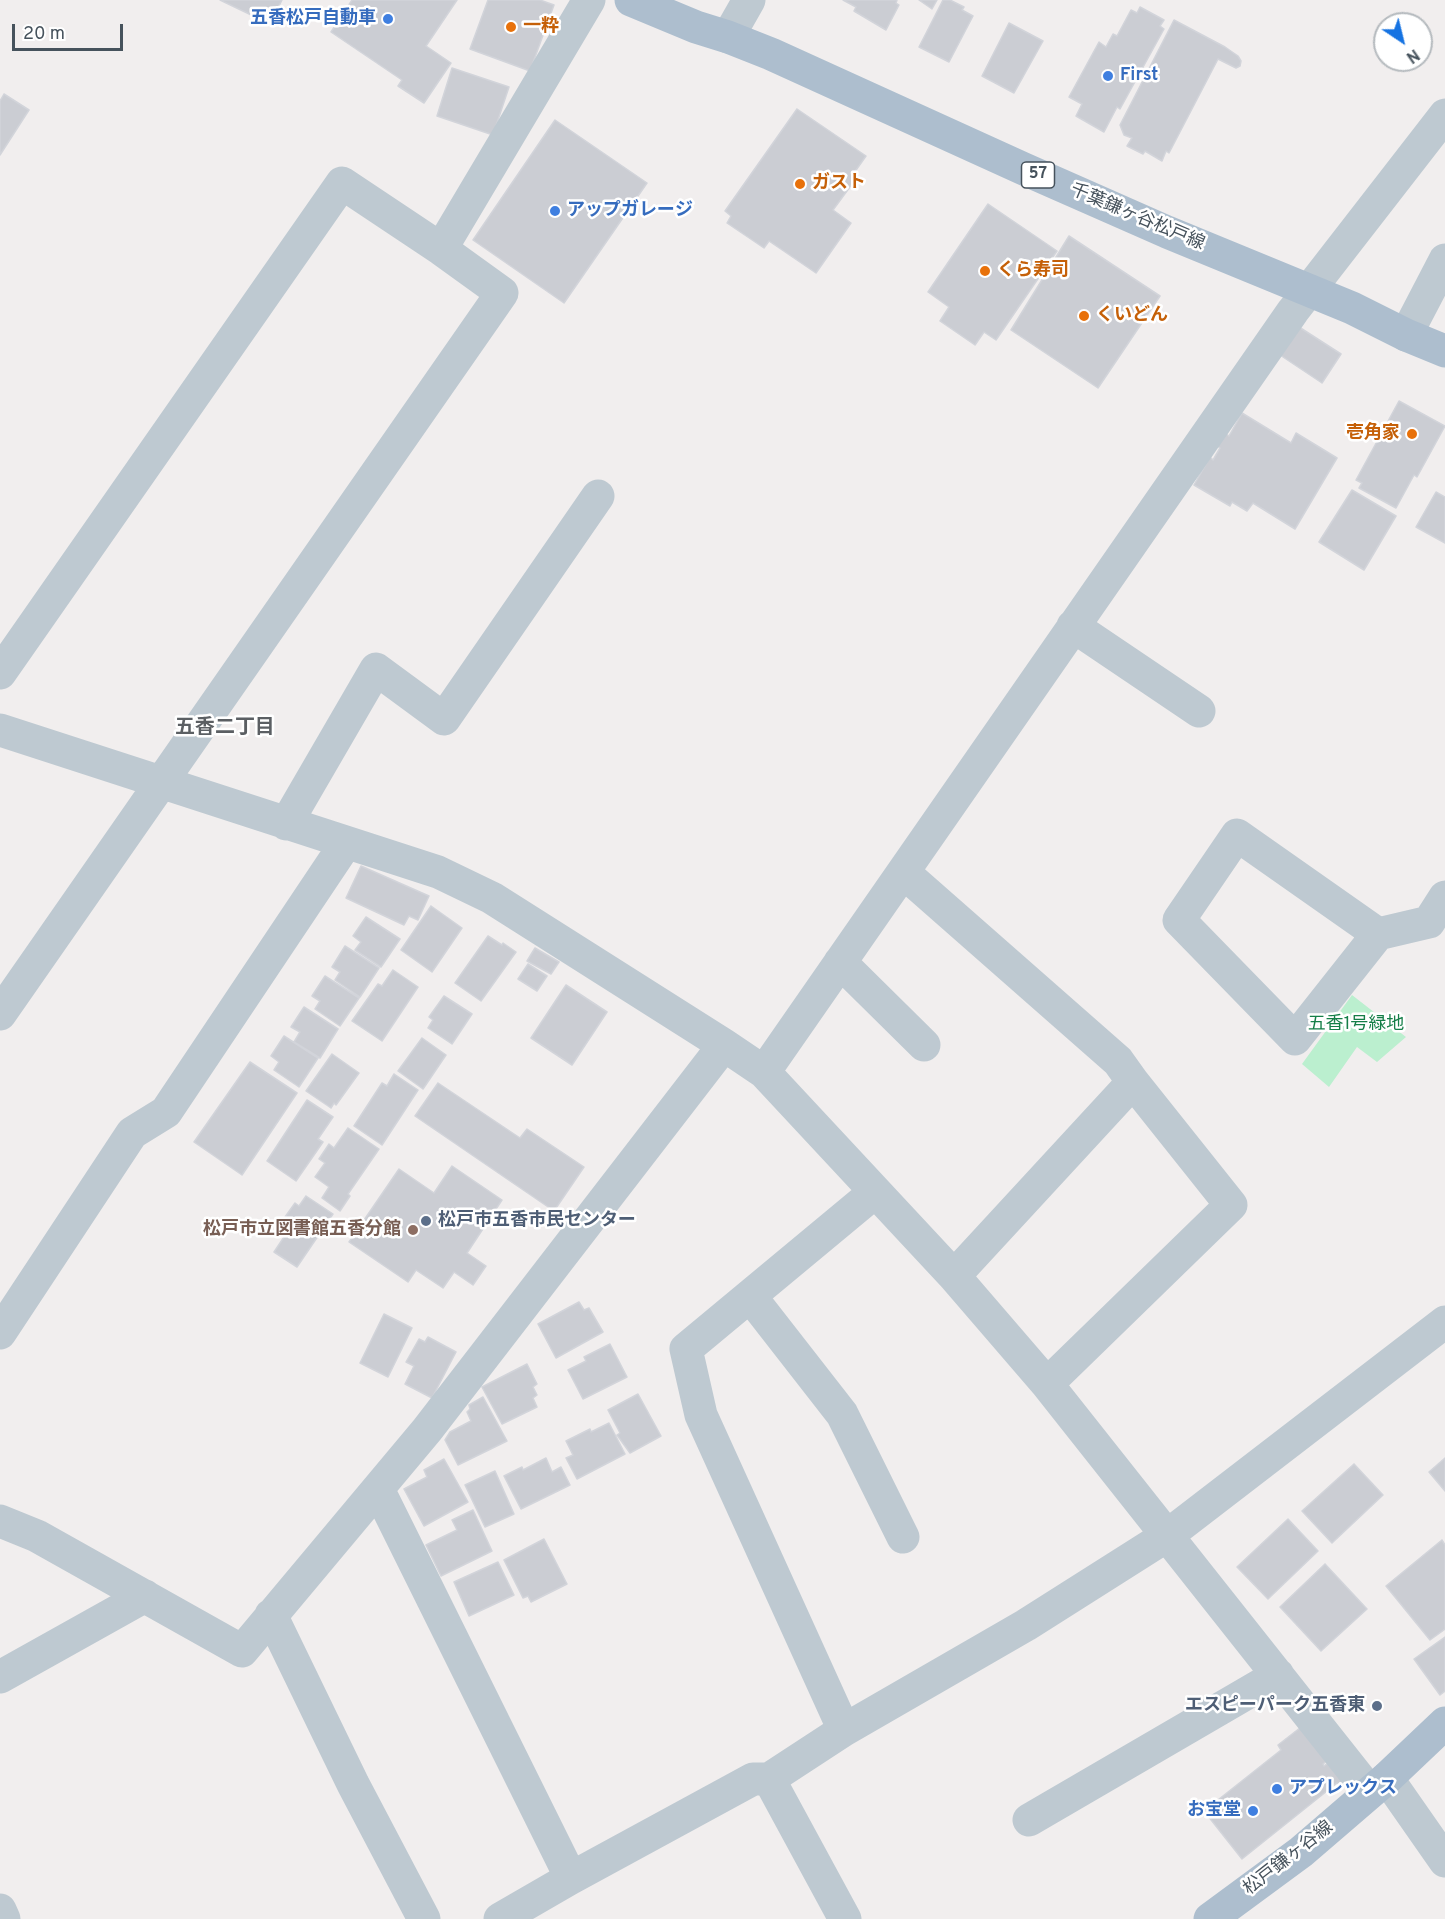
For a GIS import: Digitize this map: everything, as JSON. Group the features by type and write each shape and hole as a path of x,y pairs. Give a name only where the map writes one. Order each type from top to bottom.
{"main road":[{"name":"千葉鎌ヶ谷松戸線","path":"631,0 771,54 1065,187 1352,308 1406,335 1445,351"},
{"name":"松戸鎌ヶ谷線","path":"1210,1919 1301,1852 1445,1723"}],"street":[{"path":"441,249 589,0"},
{"path":"728,37 749,0"},
{"path":"764,1072 1308,290 1445,115"},
{"path":"0,673 342,183 441,249 502,294 0,1014"},
{"path":"1406,335 1445,260"},
{"path":"285,824 376,669 444,719 598,496"},
{"path":"1073,626 1199,711"},
{"path":"0,730 438,872 492,898 764,1072 954,1276 1047,1384 1278,1675 1445,1861"},
{"path":"1377,934 1237,835 1179,920 1295,1039 1377,934 1429,922 1445,897"},
{"path":"0,1333 132,1132 166,1112 346,843"},
{"path":"903,872 1118,1061 1231,1204 1047,1384"},
{"path":"840,962 924,1045"},
{"path":"0,1521 37,1536 242,1651 378,1489 516,1317 724,1045"},
{"path":"954,1276 1133,1082"},
{"path":"844,1730 701,1415 686,1349 875,1192"},
{"path":"750,1296 842,1414 903,1537"},
{"path":"500,1919 753,1779 769,1779 844,1730 1026,1625 1168,1535 1445,1322"},
{"path":"378,1489 571,1878"},
{"path":"0,1677 145,1596"},
{"path":"271,1616 352,1784 424,1919"},
{"path":"1029,1820 1278,1675"},
{"path":"769,1779 845,1919"},
{"path":"0,1910 4,1919"}],"green space":[{"name":"五香1号緑地","path":"1352,995 1406,1037 1377,1062 1357,1047 1329,1087 1302,1064"}],"building":[{"path":"220,0 282,0 270,24"},
{"path":"352,0 457,0 426,46 451,63 424,103 398,86 402,80 331,32"},
{"path":"488,0 540,0 554,5 530,71 470,49"},
{"path":"843,0 897,0 896,3 899,5 886,30 854,11 856,7"},
{"path":"919,0 937,0 932,9"},
{"path":"943,0 950,0 964,7 962,10 973,16 949,62 919,47"},
{"path":"1140,7 1164,20 1160,26 1164,29 1120,109 1117,107 1104,132 1076,116 1082,104 1069,97 1099,42 1106,47 1113,34 1117,36 1131,10 1137,13"},
{"path":"1174,20 1225,47 1241,61 1240,66 1236,68 1218,59 1169,153 1166,151 1162,161 1145,151 1143,154 1127,146 1132,138 1124,135 1120,125"},
{"path":"1009,23 1043,41 1014,93 982,76"},
{"path":"452,68 509,87 493,135 437,116"},
{"path":"4,94 29,110 0,155 0,101"},
{"path":"797,109 866,156 854,173 858,176 833,210 851,223 816,273 769,241 764,248 727,223 731,216 725,211"},
{"path":"555,120 647,183 564,303 473,240"},
{"path":"988,204 1057,251 996,340 984,332 975,345 940,321 949,307 928,292"},
{"path":"1069,236 1160,296 1098,388 1011,330"},
{"path":"1299,327 1341,354 1322,383 1280,355"},
{"path":"1399,401 1445,426 1417,477 1414,475 1396,508 1359,488 1362,483 1356,480"},
{"path":"1242,413 1291,443 1296,433 1337,458 1295,529 1253,503 1247,511 1232,502 1230,506 1194,485 1210,457 1213,460 1220,448 1217,446 1225,433 1229,436"},
{"path":"1352,490 1396,516 1364,570 1319,542"},
{"path":"1436,492 1445,497 1445,543 1416,527"},
{"path":"361,866 429,896 418,920 409,916 404,925 346,898"},
{"path":"431,906 462,928 432,972 401,950"},
{"path":"366,917 400,939 381,967 355,950 361,942 353,936"},
{"path":"488,936 516,952 481,1001 455,983"},
{"path":"345,946 379,968 360,997 335,980 340,972 332,967"},
{"path":"535,948 559,962 551,974 527,961"},
{"path":"528,964 547,976 537,991 518,979"},
{"path":"393,970 418,987 382,1041 352,1021 378,984 382,986"},
{"path":"325,976 359,998 340,1026 315,1009 320,1001 312,996"},
{"path":"566,985 607,1012 572,1065 531,1038"},
{"path":"444,996 472,1014 452,1044 428,1028 433,1020 429,1017"},
{"path":"304,1007 338,1029 320,1058 294,1042 300,1032 291,1027"},
{"path":"284,1036 318,1058 299,1087 274,1070 279,1062 271,1056"},
{"path":"422,1038 446,1055 423,1089 398,1071"},
{"path":"332,1054 359,1073 336,1105 334,1103 331,1108 306,1091"},
{"path":"250,1062 297,1093 242,1175 194,1142"},
{"path":"394,1074 418,1090 382,1145 354,1126 382,1083 387,1086"},
{"path":"438,1083 520,1138 527,1129 584,1167 554,1211 415,1116"},
{"path":"307,1100 333,1117 318,1139 323,1142 296,1181 267,1161"},
{"path":"348,1128 379,1149 348,1194 350,1196 340,1211 322,1198 329,1187 315,1177 325,1163 319,1159 329,1144 334,1148"},
{"name":"松戸市五香市民センター","path":"452,1166 502,1200 467,1253 486,1266 473,1285 454,1272 443,1288 416,1270 408,1282 349,1242 399,1169 434,1193"},
{"path":"306,1196 333,1214 297,1267 274,1252 286,1234 281,1231 289,1219 285,1217 295,1203 299,1206"},
{"path":"579,1302 584,1310 589,1308 603,1332 556,1358 538,1324"},
{"path":"384,1314 412,1328 388,1377 360,1363"},
{"path":"428,1337 456,1352 432,1398 405,1384 414,1366 406,1362 419,1339 425,1342"},
{"path":"610,1344 627,1377 583,1399 568,1370 586,1361 584,1357"},
{"path":"527,1364 537,1384 533,1387 537,1395 533,1398 537,1407 502,1424 482,1387"},
{"path":"638,1394 661,1436 630,1453 617,1435 620,1433 608,1410"},
{"path":"483,1397 507,1441 458,1465 445,1440 450,1432 471,1421 467,1412 470,1409 469,1405"},
{"path":"609,1423 625,1454 577,1479 566,1458 573,1455 566,1441 590,1429 591,1432"},
{"path":"546,1458 552,1472 561,1467 570,1485 521,1509 504,1476 522,1467 523,1470"},
{"path":"1445,1458 1445,1491 1429,1472"},
{"path":"444,1459 468,1502 424,1526 404,1489 427,1477 424,1470"},
{"path":"1354,1464 1383,1495 1332,1543 1302,1511"},
{"path":"495,1471 514,1514 485,1527 465,1485"},
{"path":"473,1510 492,1551 441,1576 426,1545 457,1530 452,1520"},
{"path":"1288,1519 1318,1551 1268,1599 1237,1567"},
{"path":"544,1539 567,1584 531,1602 528,1596 523,1598 504,1560"},
{"path":"1442,1540 1445,1545 1445,1629 1430,1640 1386,1586"},
{"path":"498,1562 514,1595 469,1616 454,1582"},
{"path":"1325,1564 1367,1609 1321,1651 1280,1607"},
{"path":"1445,1637 1445,1691 1440,1695 1414,1659"},
{"path":"1305,1724 1332,1757 1323,1764 1324,1766 1333,1759 1349,1779 1340,1786 1337,1783 1242,1859 1204,1811 1281,1750 1278,1745"}],"place":[{"name":"五香松戸自動車","path":"388,19"},
{"name":"一粋","path":"511,27"},
{"name":"First","path":"1108,76"},
{"name":"ガスト","path":"800,184"},
{"name":"アップガレージ","path":"555,211"},
{"name":"くら寿司","path":"985,271"},
{"name":"くいどん","path":"1084,316"},
{"name":"壱角家","path":"1412,434"},
{"name":"松戸市五香市民センター","path":"426,1221"},
{"name":"松戸市立図書館五香分館","path":"413,1230"},
{"name":"エスピーパーク五香東","path":"1377,1706"},
{"name":"アプレックス","path":"1277,1789"},
{"name":"お宝堂","path":"1253,1811"}],"district":[{"name":"五香二丁目","path":"225,729"}]}
